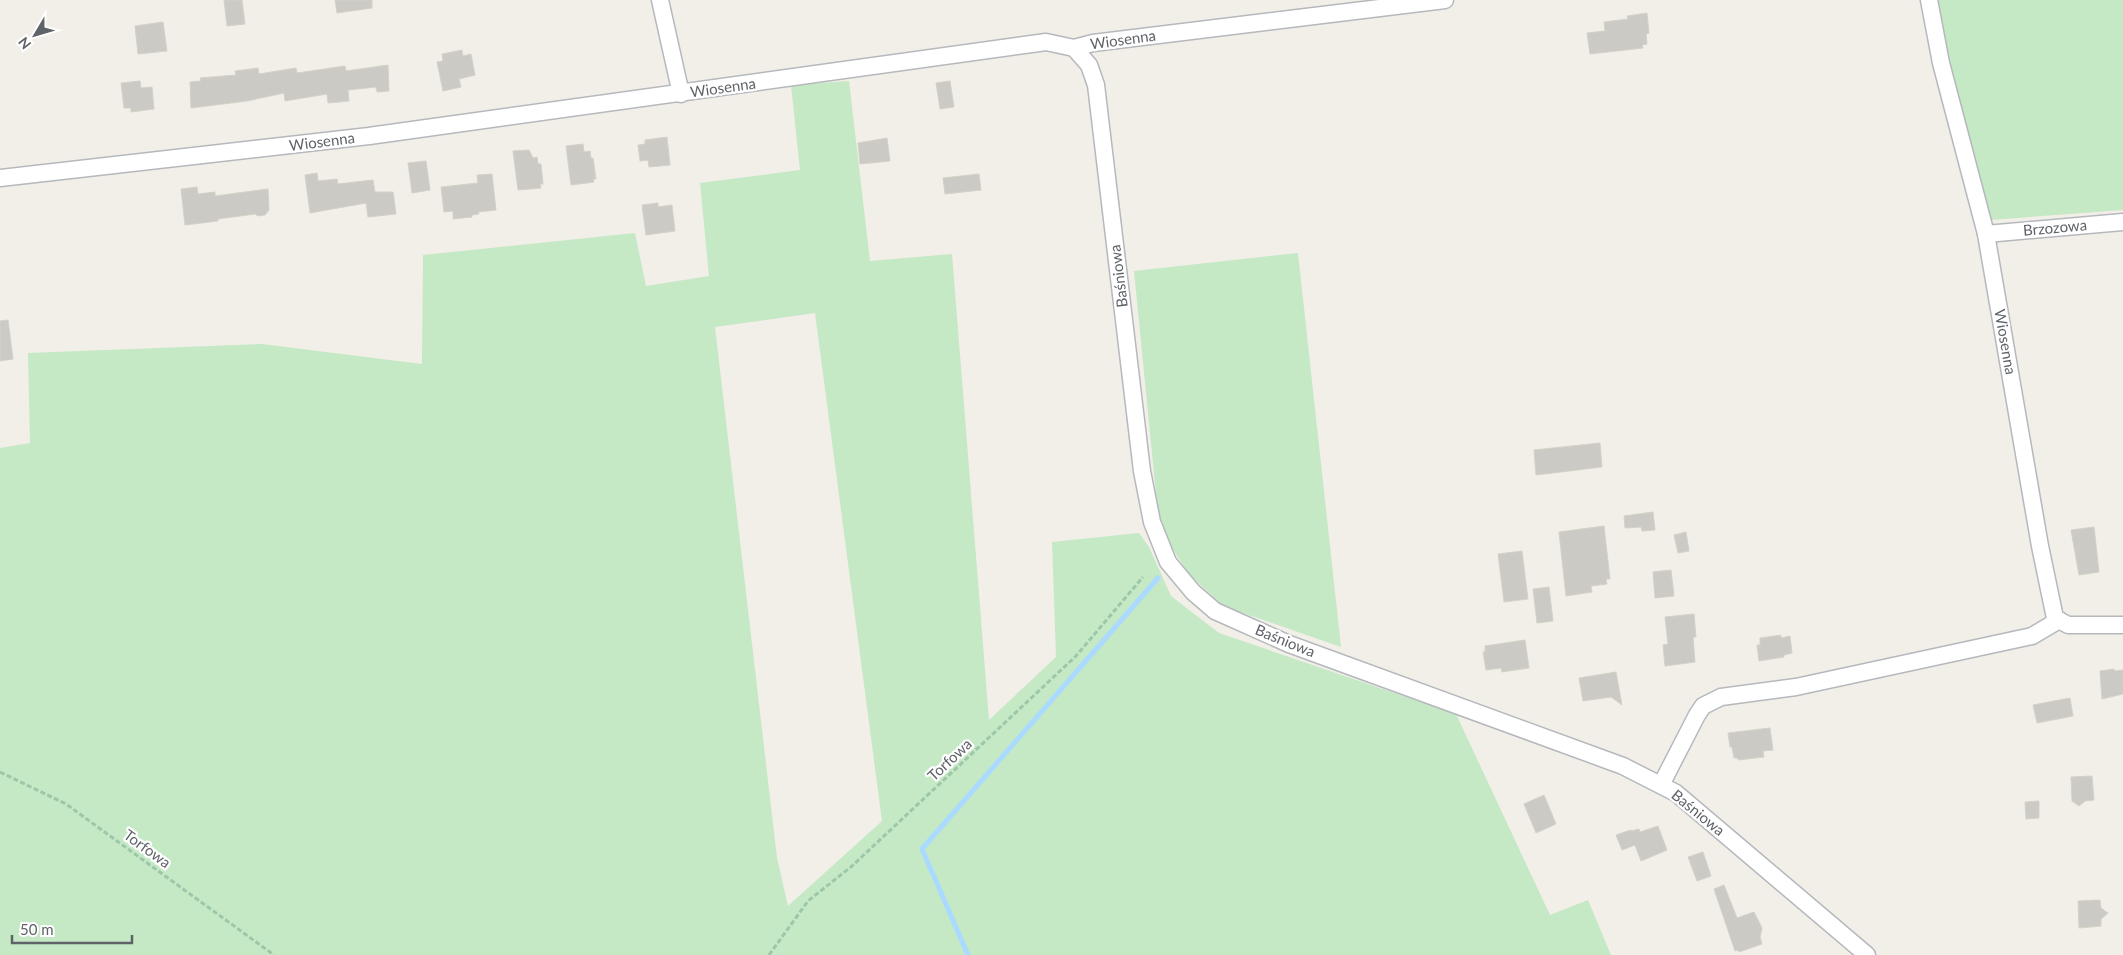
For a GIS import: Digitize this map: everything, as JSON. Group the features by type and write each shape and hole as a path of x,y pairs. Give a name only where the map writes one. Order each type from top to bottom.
{"street":[{"path":"660,0 681,94"},
{"name":"Wiosenna","path":"0,178 369,136 1046,42 1074,48 1093,43 1445,0"},
{"name":"Wiosenna","path":"1929,0 1941,63 1986,234 2040,546 2055,618 2059,620"},
{"name":"Baśniowa","path":"1074,48 1089,65 1096,86 1142,471 1152,522 1168,562 1193,592 1215,611 1289,644 1623,766 1676,793 1867,955"},
{"name":"Brzozowa","path":"1986,234 2123,222"},
{"path":"1661,785 1703,706 1721,697 1796,687 2032,636 2059,620 2068,625 2123,626"}],"path":[{"name":"Torfowa","path":"769,955 808,901 852,866 1076,656 1143,577"},
{"name":"Torfowa","path":"0,772 66,804 274,955"}],"green space":[{"path":"1931,0 2123,0 2123,210 1990,220"},
{"path":"849,81 870,261 952,254 989,720 1056,657 1052,542 1139,533 1149,547 1171,596 1219,633 1456,714 1550,915 1588,900 1611,955 0,955 0,448 30,443 28,353 262,344 422,364 423,255 635,233 646,286 709,276 700,183 800,170 791,85","holes":["815,313 882,821 788,906 777,858 715,327"]},
{"path":"1298,253 1341,647 1223,606 1190,575 1169,544 1158,514 1134,271"}],"building":[{"path":"224,0 242,0 245,24 227,26"},
{"path":"335,0 372,0 372,8 337,13"},
{"path":"1647,13 1649,33 1646,34 1647,44 1642,45 1643,48 1590,54 1587,33 1605,31 1604,22 1628,19 1627,16"},
{"path":"163,22 167,51 138,54 135,26"},
{"path":"462,50 463,56 471,54 475,75 459,79 461,87 443,91 437,62 443,61 442,54"},
{"path":"388,65 389,91 377,92 376,87 348,90 349,101 328,103 327,94 285,101 284,93 247,101 191,108 190,82 201,81 200,78 236,75 235,71 258,68 259,74 296,68 297,73 345,66 346,71"},
{"path":"140,81 141,88 152,87 154,109 131,112 131,108 124,108 121,83"},
{"path":"950,81 954,107 940,109 936,83"},
{"path":"667,137 670,165 649,167 648,160 640,161 638,145 645,144 645,140"},
{"path":"887,138 890,161 860,164 858,143"},
{"path":"583,144 584,152 590,151 591,158 593,158 596,179 593,179 594,182 571,185 566,146"},
{"path":"529,150 533,158 537,157 538,164 541,164 543,184 540,184 541,188 518,190 513,151"},
{"path":"426,161 430,190 412,193 408,163"},
{"path":"317,173 318,181 337,179 338,184 373,180 375,192 393,192 396,214 368,217 366,203 310,213 305,175"},
{"path":"492,174 496,210 478,212 479,214 472,215 472,217 453,219 453,211 444,212 441,187 478,183 477,175"},
{"path":"979,174 981,190 945,194 943,178"},
{"path":"197,187 198,194 215,192 215,196 268,189 269,210 265,215 258,216 255,214 185,225 181,189"},
{"path":"658,203 658,207 672,205 675,231 646,235 642,205"},
{"path":"8,320 13,359 0,361 0,321"},
{"path":"1600,443 1602,467 1536,475 1534,450"},
{"path":"1653,512 1655,530 1642,531 1641,527 1625,528 1624,516"},
{"path":"1604,526 1610,579 1606,579 1607,584 1591,586 1592,592 1566,596 1559,532"},
{"path":"2094,527 2099,572 2079,575 2071,530"},
{"path":"1686,532 1689,551 1678,553 1674,535"},
{"path":"1522,551 1528,599 1504,602 1498,554"},
{"path":"1671,570 1674,596 1655,598 1653,572"},
{"path":"1549,587 1553,621 1537,623 1533,589"},
{"path":"1694,614 1696,637 1693,637 1695,662 1665,666 1663,645 1668,644 1665,617"},
{"path":"1781,635 1781,638 1790,636 1792,653 1784,655 1784,657 1759,661 1757,645 1760,645 1760,638"},
{"path":"1525,640 1529,668 1502,672 1501,668 1486,670 1483,652 1485,652 1485,646"},
{"path":"2114,669 2114,671 2123,670 2123,694 2102,699 2100,671"},
{"path":"1616,672 1622,705 1611,697 1583,701 1579,678"},
{"path":"2070,698 2073,716 2037,723 2033,705"},
{"path":"1770,728 1773,750 1763,751 1764,757 1738,760 1738,758 1734,758 1728,733"},
{"path":"2092,776 2094,800 2085,801 2079,806 2072,801 2071,777"},
{"path":"1544,795 1556,824 1536,833 1524,804"},
{"path":"2039,801 2039,818 2026,819 2025,802"},
{"path":"1658,826 1667,850 1641,861 1635,845 1622,850 1616,835 1639,829 1640,832"},
{"path":"1703,852 1711,876 1697,881 1688,857"},
{"path":"1724,885 1737,918 1754,912 1762,928 1760,937 1762,944 1739,952 1738,950 1735,951 1714,889"},
{"path":"2100,900 2101,908 2108,913 2101,919 2101,926 2079,928 2078,901"}],"waterway":[{"path":"968,955 922,849 1158,578"}]}
